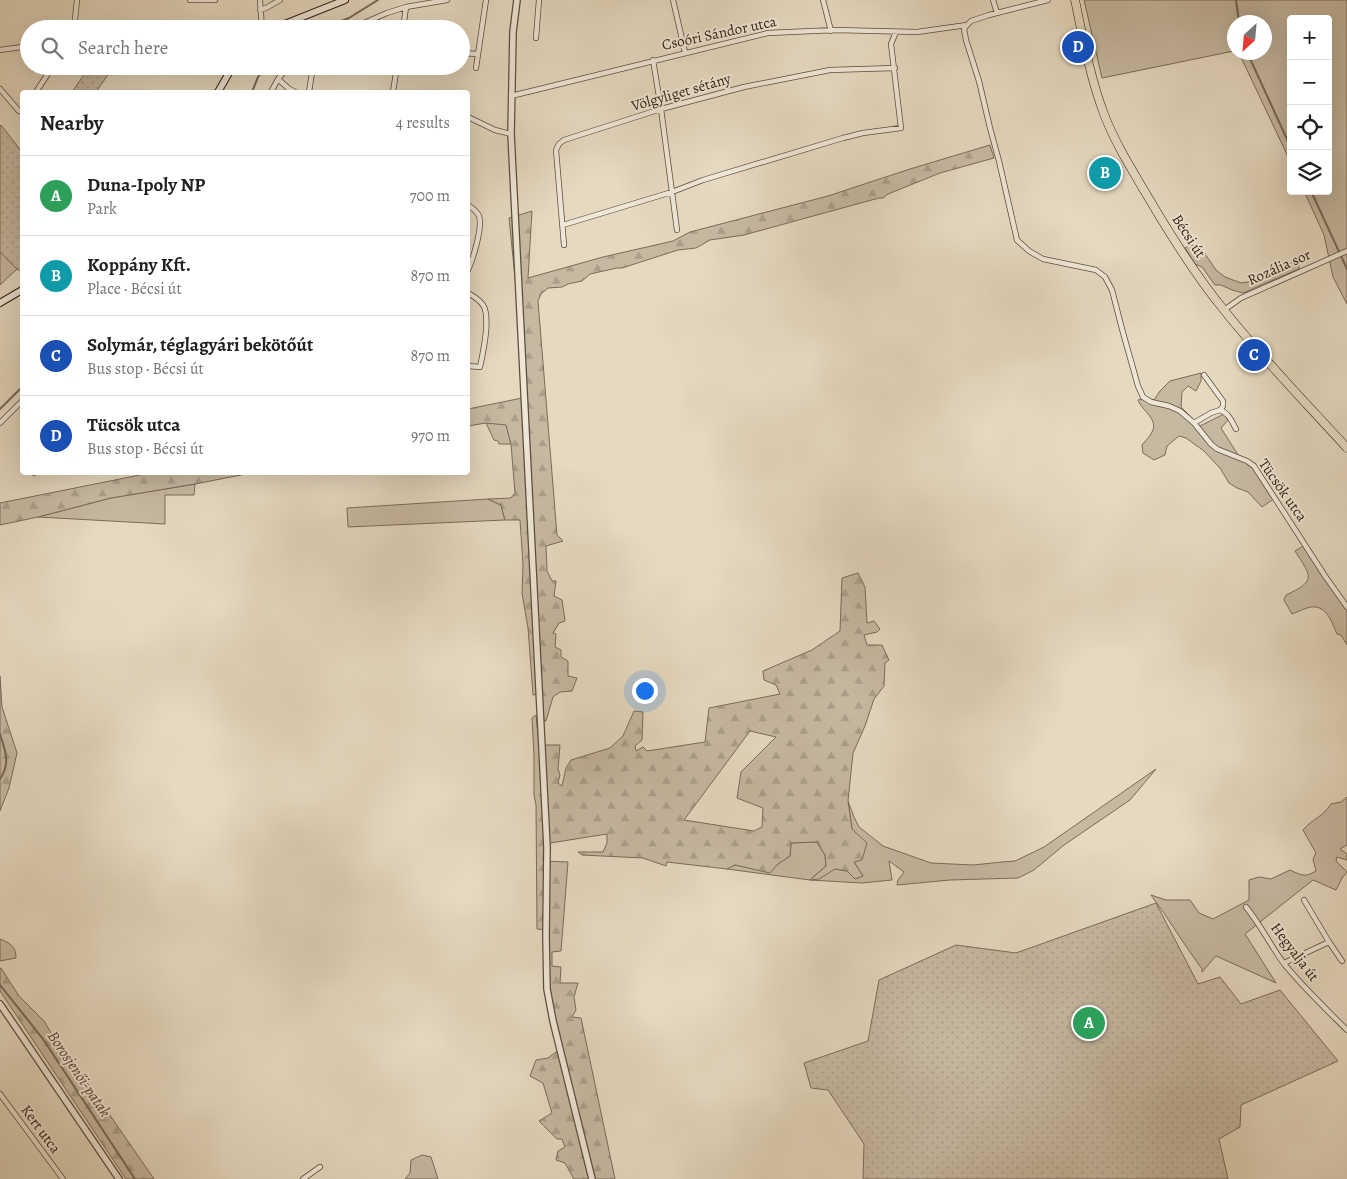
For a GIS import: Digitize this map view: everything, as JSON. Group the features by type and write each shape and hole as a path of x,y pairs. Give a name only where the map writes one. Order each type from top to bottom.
{"main road":[{"path":"295,20 345,0"},
{"name":"Bécsi út","path":"1076,0 1097,95 1117,144 1173,238 1224,310 1251,343 1347,448"},
{"path":"219,90 228,75"},
{"path":"0,303 20,291"}],"street":[{"path":"75,20 76,0"},
{"path":"190,0 215,0"},
{"path":"260,0 261,20"},
{"path":"260,10 280,0"},
{"path":"371,20 406,7 447,0"},
{"path":"476,68 486,0"},
{"path":"517,0 513,32 511,134 547,847 547,989 553,1021 592,1179"},
{"path":"536,38 539,0"},
{"path":"673,0 685,52"},
{"path":"823,0 830,31"},
{"path":"993,0 997,13"},
{"path":"967,25 971,21 1048,0"},
{"path":"404,20 406,7"},
{"name":"Csoóri Sándor utca","path":"511,96 768,33 830,31 917,32 967,25"},
{"name":"Tücsök utca","path":"967,25 964,29 964,35 979,81 1017,240 1028,250 1043,259 1096,270 1104,276 1112,290 1138,386 1143,397 1180,411 1194,423 1205,438 1217,449 1241,458 1254,466 1347,607"},
{"path":"563,225 843,138 901,128 891,44 896,32"},
{"path":"0,50 20,47"},
{"path":"470,53 478,54"},
{"path":"654,60 677,230"},
{"name":"Völgyliget sétány","path":"564,246 556,150 564,140 662,109 744,87 830,70 895,68"},
{"path":"37,90 47,75"},
{"path":"271,90 281,75"},
{"path":"309,90 312,75"},
{"path":"393,90 396,75"},
{"path":"278,79 292,90"},
{"path":"0,89 19,111"},
{"path":"470,118 495,130 511,134"},
{"path":"470,206 476,211 480,218 476,248 470,264"},
{"name":"Rozália sor","path":"1224,310 1241,298 1346,251"},
{"path":"470,294 482,304 486,314 480,367 470,366"},
{"path":"1194,423 1220,410 1224,406 1223,401 1204,375"},
{"path":"0,423 20,403"},
{"path":"1220,410 1228,415 1236,429"},
{"path":"1304,900 1342,961"},
{"name":"Hegyalja út","path":"1246,907 1284,963 1302,985 1347,1030"},
{"path":"1284,963 1329,942"},
{"path":"0,1004 119,1179"},
{"name":"Kert utca","path":"0,1094 63,1179"},
{"path":"303,1179 320,1167"}],"green space":[{"path":"1084,0 1347,0 1347,304 1333,277 1324,235 1306,195 1332,195 1332,15 1287,15 1287,155 1242,60 1272,60 1272,15 1227,15 1227,52 1102,78"},
{"path":"84,75 108,75 97,90 73,90"},
{"path":"0,126 20,149 20,271 0,252"},
{"path":"990,145 994,158 940,173 888,194 883,198 744,235 710,240 696,248 678,250 622,268 590,274 582,281 562,287 548,288 541,294 538,301 557,535 563,541 546,546 547,571 552,581 556,581 554,596 562,600 565,621 559,623 553,633 556,634 555,647 561,650 561,657 568,661 568,676 577,678 572,691 560,692 553,697 546,721 543,721 541,694 533,695 528,628 522,593 523,565 520,520 505,520 501,505 488,499 511,498 515,493 511,444 506,425 486,423 470,426 470,409 527,397 509,218 532,211 528,278 603,257 673,241 690,232 828,196"},
{"path":"1189,245 1201,248 1216,270 1225,277 1241,283 1274,275 1286,269 1295,259 1299,269 1243,293 1221,285 1215,285 1202,267 1195,264 1185,248"},
{"path":"0,252 17,269 0,285"},
{"path":"1201,373 1201,381 1196,391 1188,386 1182,392 1181,407 1200,426 1224,414 1228,420 1221,428 1240,458 1249,463 1259,474 1275,498 1262,507 1248,492 1229,483 1220,468 1204,451 1186,438 1179,436 1167,446 1165,455 1154,460 1143,453 1142,445 1154,427 1152,419 1138,400 1145,398 1154,400 1170,381"},
{"path":"486,423 506,424 511,444 499,444 498,441 494,440"},
{"path":"140,475 241,475 111,498 0,525 0,503"},
{"path":"195,484 194,495 165,495 165,524 38,517 111,498"},
{"path":"488,499 501,505 505,520 348,527 347,508"},
{"path":"1303,546 1347,611 1347,645 1341,635 1337,634 1331,620 1321,609 1311,607 1292,614 1284,600 1286,595 1307,582 1308,573 1295,551"},
{"path":"858,573 865,587 867,623 874,621 880,629 877,632 864,635 867,645 882,645 889,660 885,663 884,686 874,699 853,753 848,801 852,829 867,843 862,860 854,862 863,876 855,879 847,871 835,869 819,879 810,880 826,866 825,855 817,842 791,843 790,856 778,864 770,873 735,865 727,869 667,862 666,866 643,858 582,855 578,852 603,852 607,843 607,834 544,844 543,861 568,862 561,951 552,952 552,966 561,967 560,983 578,983 574,997 576,1010 572,1017 581,1018 615,1179 574,1179 565,1163 556,1160 558,1151 565,1147 562,1139 557,1139 539,1121 552,1113 543,1083 530,1076 536,1060 548,1058 560,1049 549,983 549,930 537,929 536,805 534,795 532,718 536,715 539,745 560,745 558,769 560,775 558,783 562,786 566,768 571,760 610,748 623,736 634,711 643,712 642,740 635,746 636,751 643,747 647,751 705,742 709,708 780,694 776,685 764,680 763,671 812,650 840,631 842,578","holes":["750,731 776,737 741,772 737,798 763,808 762,827 754,831 684,820"]},
{"path":"0,676 2,707 17,753 9,788 0,811"},
{"path":"1156,769 1130,800 1064,845 1034,870 1018,878 950,880 897,885 904,872 889,861 892,880 862,883 810,880 727,869 735,865 770,872 790,856 791,843 817,842 825,855 826,866 812,878 835,869 863,876 854,862 848,801 859,827 883,846 931,863 973,865 1015,861 1044,847"},
{"path":"1347,797 1347,845 1340,849 1347,854 1347,860 1337,857 1336,861 1347,872 1336,890 1313,880 1245,934 1276,983 1216,956 1202,972 1202,969 1151,895 1166,900 1190,900 1199,913 1213,919 1249,900 1249,880 1259,877 1271,879 1290,870 1303,875 1316,871 1313,859 1316,853 1303,830 1325,812 1331,804 1341,802"},
{"path":"1156,903 1198,984 1220,977 1241,1004 1280,990 1338,1061 1241,1105 1240,1127 1219,1139 1228,1179 863,1179 864,1144 828,1090 811,1088 804,1063 868,1041 879,980 956,945 1016,953"},
{"path":"0,939 12,945 16,958 0,961"},
{"path":"0,968 19,996 44,1021 72,1068 89,1085 154,1179 126,1179 0,991"},
{"path":"422,1155 431,1157 438,1179 405,1179 410,1173 411,1160"}],"waterway":[{"name":"Borosjenői-patak","path":"344,20 378,0"},
{"path":"1236,0 1238,15"},
{"path":"1251,60 1287,139"},
{"name":"Borosjenői-patak","path":"253,90 259,75"},
{"path":"1313,195 1347,269"},
{"name":"Borosjenői-patak","path":"0,409 20,389"},
{"name":"Borosjenői-patak","path":"0,734 6,762 0,779"},
{"name":"Borosjenői-patak","path":"0,985 43,1039 135,1179"}],"place":[{"name":"Tücsök utca","path":"1078,47"},
{"name":"Koppány Kft.","path":"1105,173"},
{"name":"Solymár, téglagyári bekötőút","path":"1254,355"},
{"name":"Duna-Ipoly NP","path":"1089,1023"}]}
